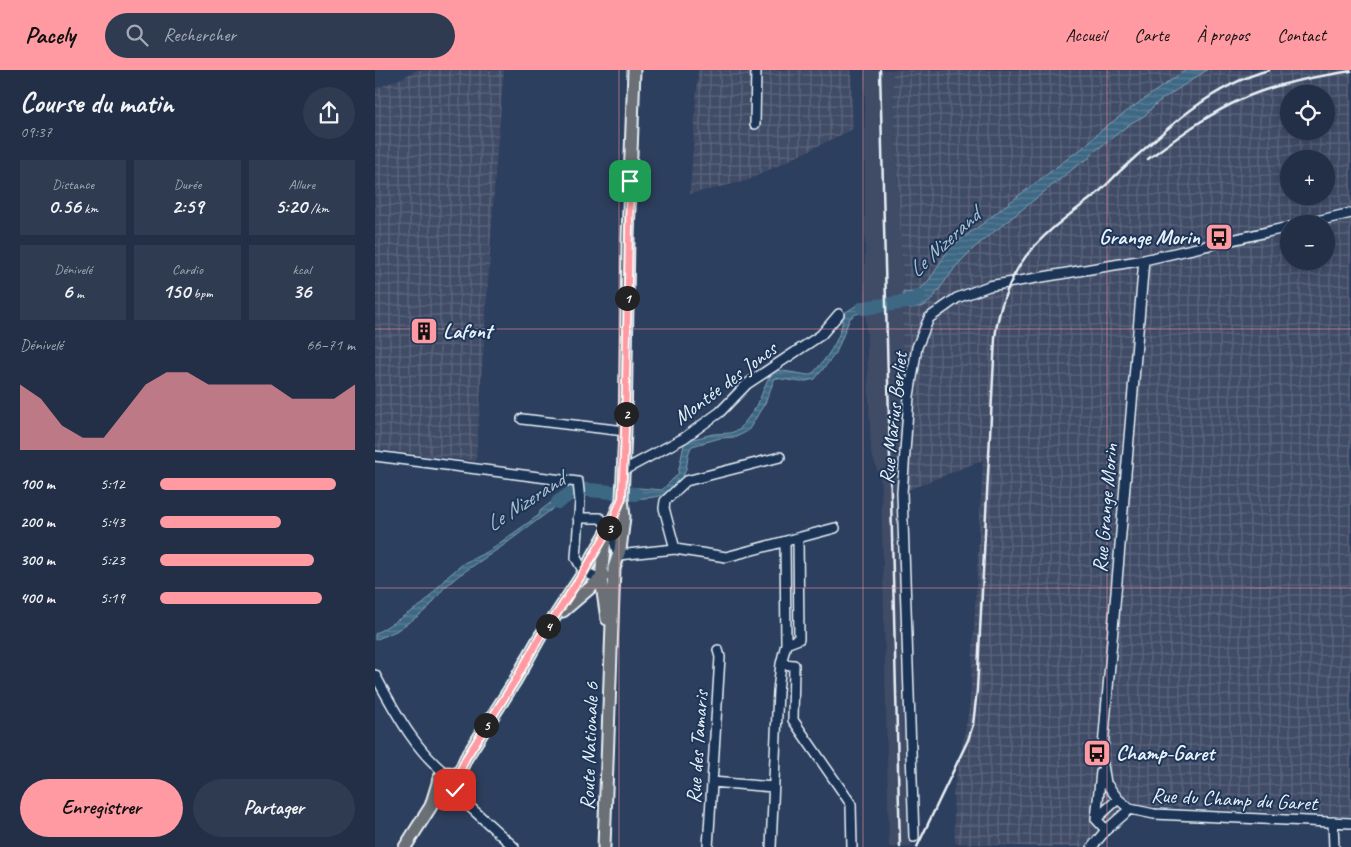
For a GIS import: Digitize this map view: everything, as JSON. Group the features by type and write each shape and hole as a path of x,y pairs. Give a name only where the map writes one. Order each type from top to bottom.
{"main road":[{"name":"Route Nationale 6","path":"604,847 614,568 624,517 622,498 634,70"},
{"name":"Route Nationale 6","path":"611,647 601,580 608,530 622,498"},
{"path":"405,847 431,806 449,784 466,758 515,681 541,635 584,572 608,530"},
{"path":"554,618 614,568"}],"street":[{"path":"755,124 756,70"},
{"path":"1335,217 1351,213"},
{"name":"Rue Marius Berliet","path":"914,837 902,493 909,396 917,347 929,318 957,298 989,286 1144,260 1280,229"},
{"name":"Rue Grange Morin","path":"1096,819 1144,260"},
{"name":"Montée des Joncs","path":"624,470 684,438 720,412 747,384 821,335 839,314"},
{"path":"522,419 625,431"},
{"path":"375,456 578,482 580,501 576,558 584,572 601,580"},
{"path":"675,549 664,508 665,501 686,481 780,457"},
{"path":"578,518 600,518 608,530 618,555 675,549 726,557 785,543 835,528"},
{"path":"786,644 799,639 797,539"},
{"path":"771,847 781,664 786,644 785,543"},
{"name":"Rue des Tamaris","path":"708,847 720,657 718,650"},
{"path":"781,664 794,665 793,720 851,804 852,847"},
{"path":"375,675 414,740 449,784 514,847"},
{"name":"Rue Grange Morin","path":"1102,759 1106,782 1118,799"},
{"path":"712,782 773,786"},
{"path":"1106,830 1096,819 1118,799"},
{"name":"Rue du Champ du Garet","path":"1118,799 1129,809 1154,814 1351,823"},
{"path":"1092,847 1106,830 1129,809"},
{"path":"1333,822 1334,847"}],"shaded area":[{"path":"417,70 504,70 476,461 375,449 375,89"},
{"path":"698,70 851,70 853,129 746,181 690,194"},
{"path":"865,70 892,70 903,286 900,493 912,847 889,847 881,481 871,452 865,295"},
{"path":"892,70 1351,70 1351,816 1145,806 1081,847 955,843 953,793 970,704 983,460 900,493 903,286"},
{"path":"1186,70 1207,70 1158,102 1144,116 1131,123 975,247 957,265 932,299 924,306 900,308 904,299 903,292 918,290 925,285 948,251 955,244 1081,150 1104,128"},
{"path":"880,302 880,306 850,318 836,353 815,379 801,382 775,378 765,403 748,431 736,437 720,438 692,446 688,454 686,469 682,479 663,495 646,498 627,498 627,487 662,490 678,474 684,444 690,440 713,434 730,433 739,430 757,406 767,381 772,374 777,370 808,375 813,373 834,346 843,314 857,305"},
{"path":"573,488 573,495 458,576 444,588 421,614 396,631 375,640 375,634 423,604 446,578 464,563 487,552 539,515 540,511 567,490"}],"waterway":[{"name":"Le Nizerand","path":"863,308 913,301 919,296"},
{"name":"Le Nizerand","path":"558,502 577,489 635,494"}],"railway":[{"path":"880,70 900,847"},
{"path":"917,847 968,740 973,725 977,690 995,338 1002,306 1014,275 1026,256 1042,238 1097,193 1170,126 1226,87 1247,77 1269,70"},
{"path":"1148,159 1205,119 1255,93 1309,78 1351,71"}],"place":[{"name":"Grange Morin","path":"1219,237"},
{"name":"Lafont","path":"424,331"},
{"name":"Champ-Garet","path":"1097,753"}],"route":[{"path":"455,790 458,785 457,778 466,758 515,681 541,635 584,572 610,527 622,498 630,181"}]}
